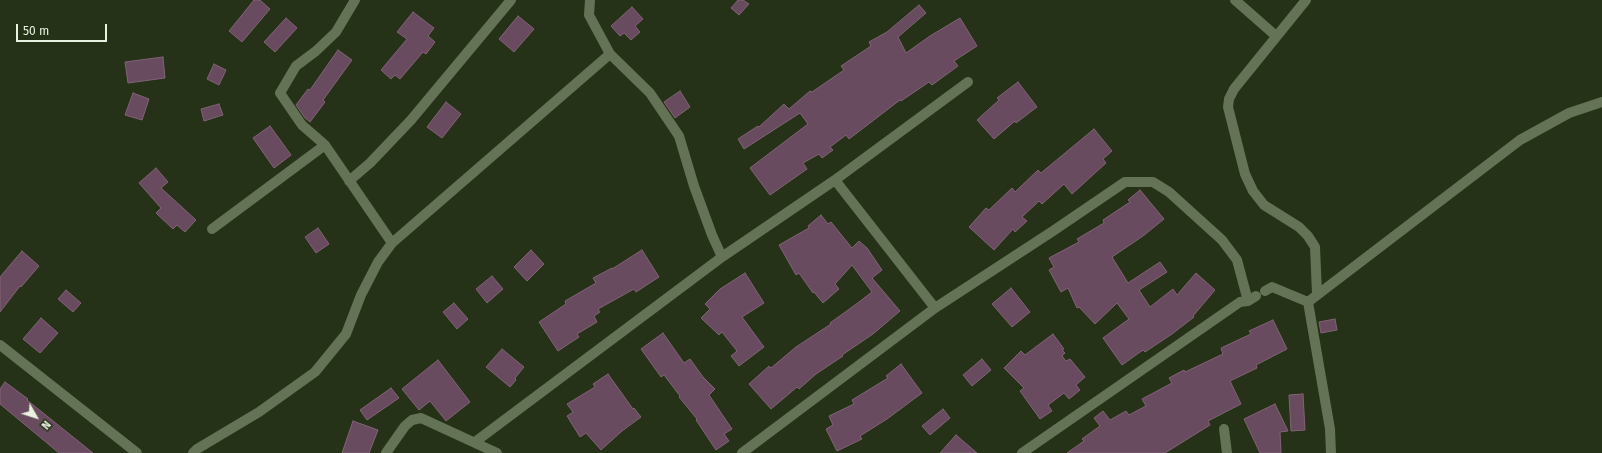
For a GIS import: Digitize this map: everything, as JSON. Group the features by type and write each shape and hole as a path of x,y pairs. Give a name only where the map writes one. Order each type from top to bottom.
{"street":[{"path":"355,0 336,32 316,51 296,66 280,93 302,125 326,145 392,243"},
{"path":"349,181 370,163 411,120 511,0"},
{"path":"590,0 589,15 610,54 650,93 679,136 694,186 712,235 722,257"},
{"path":"1234,0 1276,36"},
{"path":"1306,0 1234,89 1229,99 1228,107 1245,174 1253,191 1264,205 1299,227 1315,247 1318,294"},
{"path":"193,453 197,449 259,412 315,372 346,334 361,295 378,262 392,243 610,54"},
{"path":"475,442 722,257 835,180 968,82"},
{"path":"1308,302 1520,140 1569,112 1602,102"},
{"path":"212,229 326,145"},
{"path":"835,180 935,308"},
{"path":"742,453 935,308 1125,182 1153,182 1169,192 1222,240 1237,260 1256,296"},
{"path":"1022,453 1240,302 1256,296 1272,287 1308,302"},
{"path":"1308,302 1330,429 1332,453"},
{"path":"0,345 137,453"},
{"path":"386,453 405,426 412,420 421,418 498,453"},
{"path":"1224,429 1227,453"}],"building":[{"path":"254,0 260,0 270,9 242,42 229,31"},
{"path":"738,0 743,0 749,4 739,15 731,8"},
{"path":"919,5 926,13 898,37 906,53 930,36 960,18 977,46 954,61 958,66 932,85 929,82 901,101 900,100 849,139 846,135 830,147 833,150 822,158 819,154 803,163 807,169 770,195 750,168 808,124 800,113 744,149 738,139 758,126 759,127 784,104 789,109 810,91 812,92 844,70 841,66 871,46 869,42 887,32"},
{"path":"632,7 643,19 635,26 640,32 631,40 624,33 620,36 611,26"},
{"path":"413,12 434,28 428,36 435,42 426,54 423,52 400,79 395,75 391,79 381,70 407,39 397,32"},
{"path":"518,16 534,29 514,52 499,39"},
{"path":"286,18 297,28 275,52 264,42"},
{"path":"338,50 352,60 323,100 325,102 310,122 305,118 296,105 308,89 310,90"},
{"path":"163,57 165,78 128,83 125,62"},
{"path":"214,64 226,70 219,85 207,79"},
{"path":"1018,82 1037,107 1016,123 1015,121 994,139 977,120 999,100 997,98"},
{"path":"680,91 690,107 675,118 664,102"},
{"path":"133,93 149,99 142,120 125,115"},
{"path":"446,102 461,114 442,138 427,127"},
{"path":"219,104 223,115 204,121 201,109"},
{"path":"270,126 291,155 274,168 253,138"},
{"path":"1094,129 1112,151 1103,159 1106,163 1072,194 1064,184 1042,204 1039,201 1022,217 1027,221 1015,232 1013,229 994,250 969,227 986,208 989,210 1012,188 1015,192 1038,170 1041,173"},
{"path":"156,168 168,182 161,188 196,220 185,232 177,225 173,229 156,213 161,208 139,183"},
{"path":"1140,190 1164,219 1143,236 1112,257 1128,283 1160,262 1167,272 1139,290 1150,307 1173,289 1177,295 1196,273 1215,290 1193,316 1194,317 1145,352 1143,350 1122,365 1103,338 1129,319 1117,303 1095,324 1079,307 1077,308 1068,288 1061,292 1049,270 1054,267 1049,258 1079,242 1077,239 1104,223 1103,220 1130,202 1128,200"},
{"path":"821,215 828,224 831,222 852,248 859,241 867,248 882,270 872,278 900,311 873,334 816,374 799,389 797,387 771,409 749,384 769,366 771,368 796,347 831,324 830,323 872,292 852,265 835,284 839,289 823,303 814,292 813,293 799,273 796,275 779,245 809,228 808,226"},
{"path":"318,228 329,244 316,253 305,237"},
{"path":"531,250 544,264 527,281 514,267"},
{"path":"642,250 659,277 636,292 634,289 598,309 600,312 594,316 597,322 577,334 579,337 558,351 539,322 566,304 565,301 596,283 593,278 612,269"},
{"path":"22,251 39,266 21,287 20,286 0,312 0,277"},
{"path":"745,273 764,303 742,317 764,347 739,366 731,356 737,351 722,332 719,335 701,318 710,309 705,304 720,289"},
{"path":"492,276 503,289 487,303 476,289"},
{"path":"1011,288 1030,312 1012,327 992,304"},
{"path":"66,290 81,303 73,312 58,299"},
{"path":"454,303 468,319 457,329 443,312"},
{"path":"41,318 58,333 40,353 23,339"},
{"path":"1335,319 1337,330 1321,333 1319,322"},
{"path":"1273,320 1287,349 1256,365 1257,368 1230,381 1241,404 1208,421 1210,425 1165,453 1067,453 1084,441 1082,439 1100,426 1094,418 1103,411 1110,420 1126,411 1129,415 1146,406 1142,399 1172,383 1169,378 1184,370 1185,372 1223,354 1221,348 1251,334 1249,331"},
{"path":"663,333 684,363 690,359 703,377 715,389 709,395 732,429 724,434 729,441 716,450 696,420 697,419 679,397 680,396 664,375 661,377 641,349"},
{"path":"1053,334 1064,349 1062,350 1065,353 1062,356 1066,361 1070,359 1085,377 1076,385 1080,390 1069,399 1064,393 1048,405 1052,411 1040,419 1020,391 1024,388 1004,368 1021,351 1025,355"},
{"path":"502,349 524,367 510,387 486,367"},
{"path":"982,359 991,370 972,386 963,375"},
{"path":"438,360 470,402 446,421 430,401 419,410 402,389"},
{"path":"901,364 922,393 887,419 860,436 862,439 837,451 826,429 833,425 829,416 854,404 852,400 888,378 886,376"},
{"path":"608,374 633,409 634,408 641,417 622,431 601,450 586,433 580,437 567,416 573,412 567,404 595,387 593,384"},
{"path":"5,382 28,399 27,400 93,453 59,453 0,404 0,389"},
{"path":"391,388 399,398 367,420 360,410"},
{"path":"1303,394 1305,430 1291,431 1289,395"},
{"path":"1275,404 1288,431 1280,432 1281,453 1260,453 1244,419"},
{"path":"943,409 950,418 930,435 922,426"},
{"path":"353,421 378,430 369,453 342,453"},
{"path":"956,435 977,453 940,453"}]}
